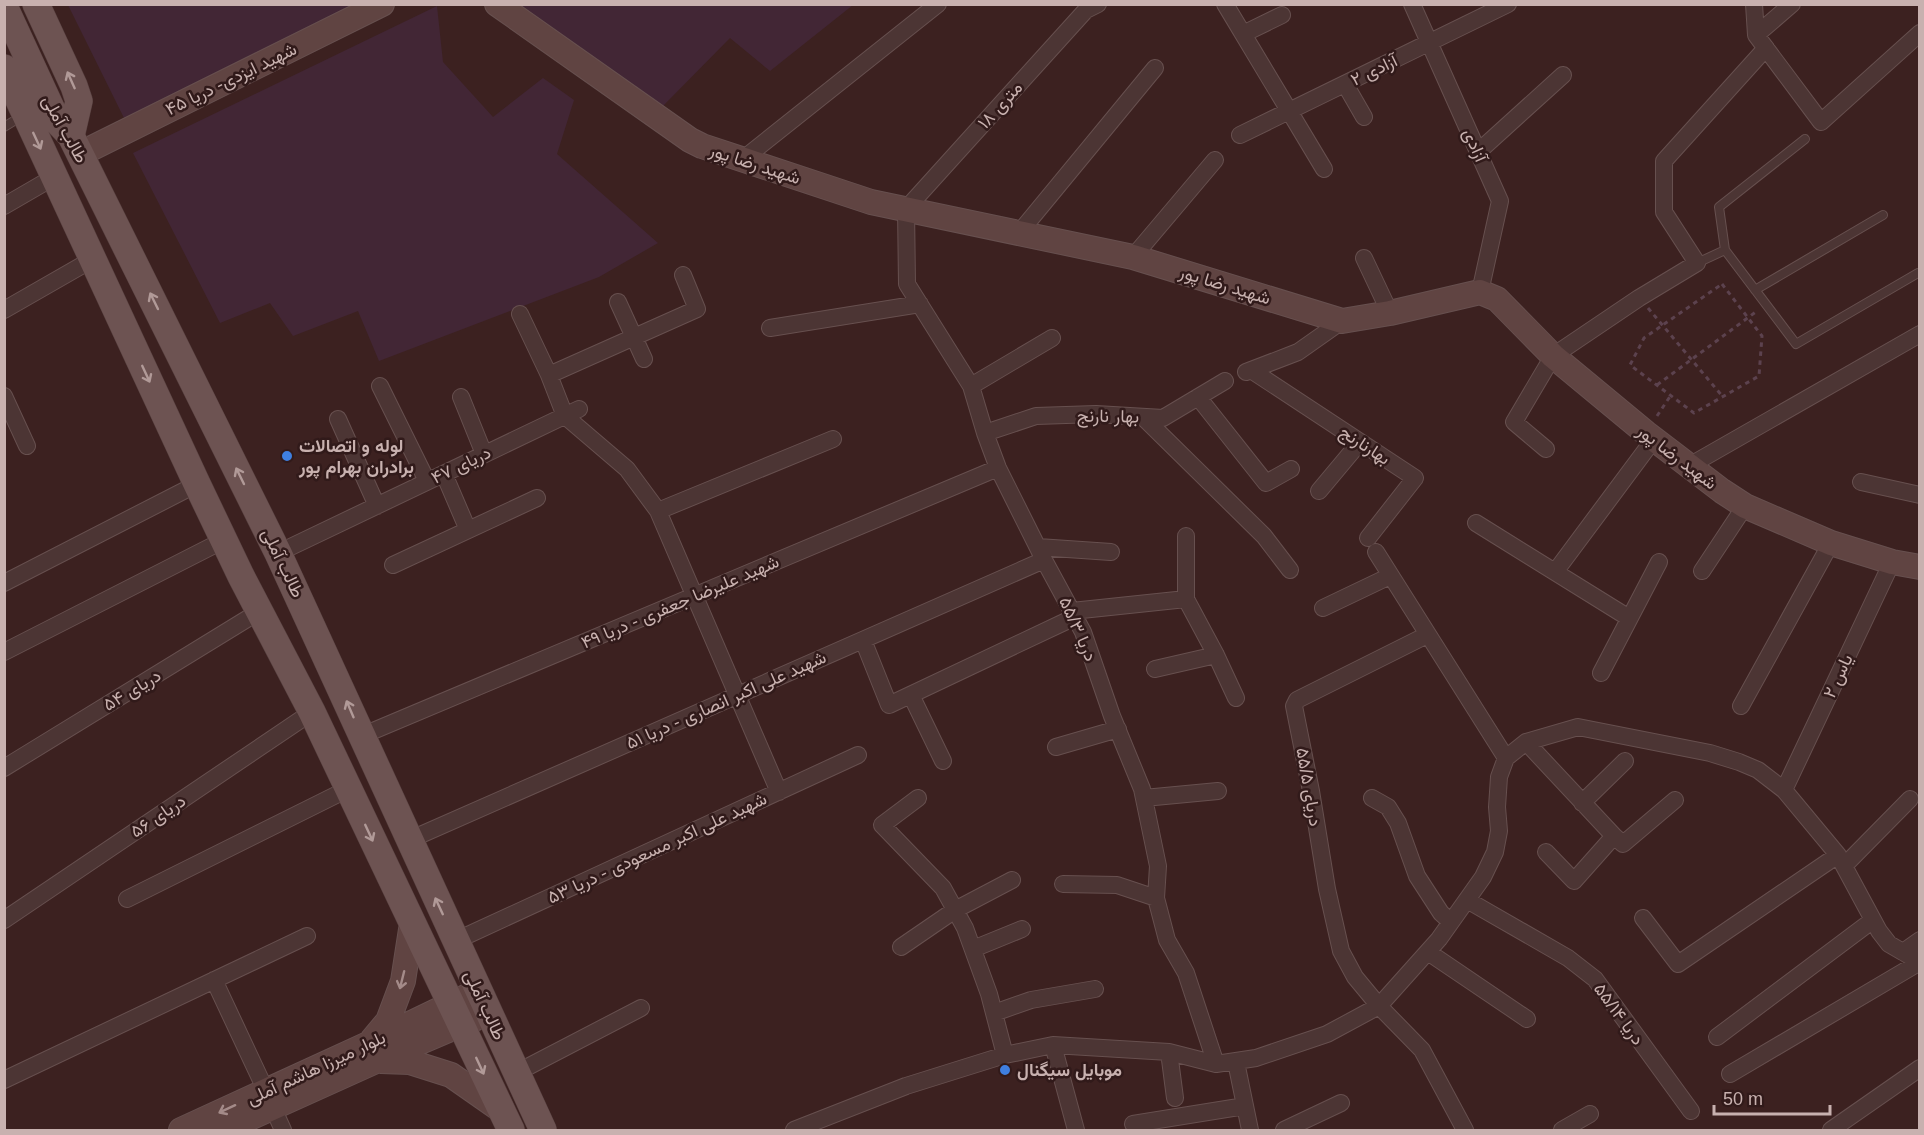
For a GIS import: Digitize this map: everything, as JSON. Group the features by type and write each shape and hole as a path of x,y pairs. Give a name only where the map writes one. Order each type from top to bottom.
{"main road":[{"path":"36,4 74,86 79,102 75,145"},
{"name":"طالب آملی","path":"4,6 57,121 75,145 278,552 543,1131"},
{"name":"طالب آملی","path":"4,68 15,121 54,177 241,576 312,712 506,1120"},
{"path":"4,93 15,121"},
{"path":"241,576 257,593 266,594 275,583 262,519"},
{"path":"312,712 288,649 289,632 293,629 304,629 329,660"}],"street":[{"name":"شهید ایزدی- دریا ۴۵","path":"75,145 382,4"},
{"name":"شهید رضا پور","path":"497,4 676,132 702,146 871,202 1133,257 1342,321 1390,313 1480,292 1497,299 1553,356 1650,436 1745,506 1831,543 1892,562 1920,567"},
{"path":"742,159 938,4"},
{"name":"۱۸ متری","path":"906,209 1086,10 1098,4"},
{"path":"1225,4 1324,169"},
{"name":"آزادی","path":"1412,4 1500,201 1480,292"},
{"name":"آزادی ۲","path":"1240,135 1508,4"},
{"path":"1754,4 1761,42 1821,122 1920,33"},
{"path":"1546,449 1514,422 1553,356 1639,298 1697,263 1664,212 1664,161 1792,4"},
{"path":"1243,34 1282,15"},
{"path":"1019,233 1155,69"},
{"path":"1478,152 1563,75"},
{"path":"1345,84 1364,117"},
{"path":"1133,257 1215,160"},
{"path":"4,206 54,177"},
{"name":"دریا ۵۵/۳","path":"906,209 907,284 971,386 998,468 1083,632 1142,789 1158,866 1156,898 1167,940 1186,973 1216,1064"},
{"path":"1364,258 1390,313"},
{"path":"4,310 93,260"},
{"path":"549,375 697,309 683,275"},
{"path":"618,302 644,359"},
{"path":"770,328 920,304"},
{"path":"520,314 549,375 572,412 627,470 658,511 779,792"},
{"name":"بهارنارنج","path":"1342,321 1298,352 1248,371 1415,478 1372,545 1390,576"},
{"path":"1689,466 1920,334"},
{"path":"971,386 1052,338"},
{"name":"بهار نارنج","path":"985,433 1036,416 1096,414 1162,418 1225,381"},
{"path":"380,386 427,482"},
{"path":"4,396 27,446"},
{"path":"460,397 484,454"},
{"path":"1198,398 1266,483 1291,469"},
{"name":"دریای ۴۷","path":"278,552 572,412"},
{"path":"1143,417 1264,536 1290,570"},
{"path":"338,419 377,506"},
{"path":"1555,572 1650,436"},
{"path":"658,511 833,439"},
{"path":"1318,491 1360,442"},
{"name":"شهید علیرضا جعفری - دریا ۴۹","path":"361,736 998,468"},
{"path":"444,474 468,530"},
{"path":"1861,482 1920,495"},
{"path":"4,583 197,484"},
{"path":"393,565 537,498"},
{"path":"1702,571 1745,506"},
{"path":"1476,523 1629,618"},
{"path":"1186,536 1186,599 1236,698"},
{"path":"4,652 224,540"},
{"path":"1741,706 1831,543"},
{"path":"1041,553 1111,552"},
{"name":"شهید علی اکبر انصاری - دریا ۵۱","path":"409,840 863,640 1041,553"},
{"path":"1601,672 1659,562"},
{"name":"یاس ۲","path":"1784,790 1892,562"},
{"path":"1323,608 1390,576 1506,758"},
{"path":"863,640 889,705 1073,614 1186,599"},
{"name":"دریای ۵۴","path":"4,768 260,611"},
{"name":"دریای ۵۵/۵","path":"1379,1006 1355,977 1341,951 1327,890 1294,706 1296,700 1427,635"},
{"path":"1155,669 1216,655"},
{"path":"911,694 943,761"},
{"name":"دریای ۵۶","path":"4,920 312,712"},
{"path":"794,1131 906,1086 1005,1055 1053,1045 1169,1052 1216,1064 1256,1058 1327,1034 1379,1006 1428,952 1483,877 1496,852 1499,831 1497,807 1499,777 1506,758 1526,742 1578,727 1710,753 1758,770 1784,790 1841,860 1879,932 1889,944 1920,962 1730,1074"},
{"path":"1056,747 1118,729"},
{"path":"1526,742 1619,840"},
{"name":"شهید علی اکبر مسعودی - دریا ۵۳","path":"455,941 858,755"},
{"path":"1582,803 1625,761"},
{"path":"127,899 348,789"},
{"path":"1144,798 1218,791"},
{"path":"918,798 882,825 943,888 965,928 989,994 1005,1055"},
{"path":"1372,798 1388,807 1398,823 1417,876 1441,913 1451,922"},
{"path":"1643,918 1678,964 1841,860 1910,799"},
{"path":"1546,852 1574,881 1619,840 1675,800"},
{"path":"901,947 955,910 1012,880"},
{"path":"1063,884 1118,885 1156,898"},
{"name":"دریا ۵۵/۱۴","path":"1467,900 1568,958 1594,979 1691,1111"},
{"path":"1717,1037 1873,920"},
{"path":"412,922 403,981 388,1021 372,1052 451,1075 506,1120"},
{"path":"973,949 1022,929"},
{"path":"4,1080 307,936"},
{"path":"1903,952 1920,940"},
{"path":"1428,952 1527,1019"},
{"path":"214,980 283,1131"},
{"path":"994,1013 1031,1000 1095,989"},
{"name":"بلوار میرزا هاشم آملی","path":"181,1131 270,1099 483,1002"},
{"path":"1379,1006 1422,1050 1465,1131"},
{"path":"516,1072 641,1008"},
{"path":"1053,1045 1076,1131"},
{"path":"1169,1052 1175,1098"},
{"path":"1236,1062 1250,1131"},
{"path":"1830,1131 1920,1068"},
{"name":"بلوار میرزا هاشم آملی","path":"223,1131 270,1099"},
{"path":"1284,1131 1341,1103"},
{"path":"1133,1124 1245,1106"},
{"path":"1562,1131 1590,1114"}],"lane":[{"path":"1805,140 1719,207 1725,250 1796,344 1918,273"},
{"path":"1755,290 1883,215"},
{"path":"1697,263 1725,250"}],"path":[{"path":"1722,284 1748,317 1762,336 1759,376 1694,413 1630,365 1644,338 1722,284"},
{"path":"1639,298 1723,397"},
{"path":"1657,385 1766,305"},
{"path":"1650,436 1671,395"}],"shaded area":[{"path":"68,5 364,5 124,118"},
{"path":"518,5 853,5 770,71 730,38 662,107"},
{"path":"437,6 443,62 493,117 543,78 574,100 557,154 658,243 599,277 379,361 358,311 293,336 270,303 220,323 133,153"}],"place":[{"name":"لوله و اتصالات برادران بهرام پور","path":"287,456"},
{"name":"موبایل سیگنال","path":"1005,1070"}]}
